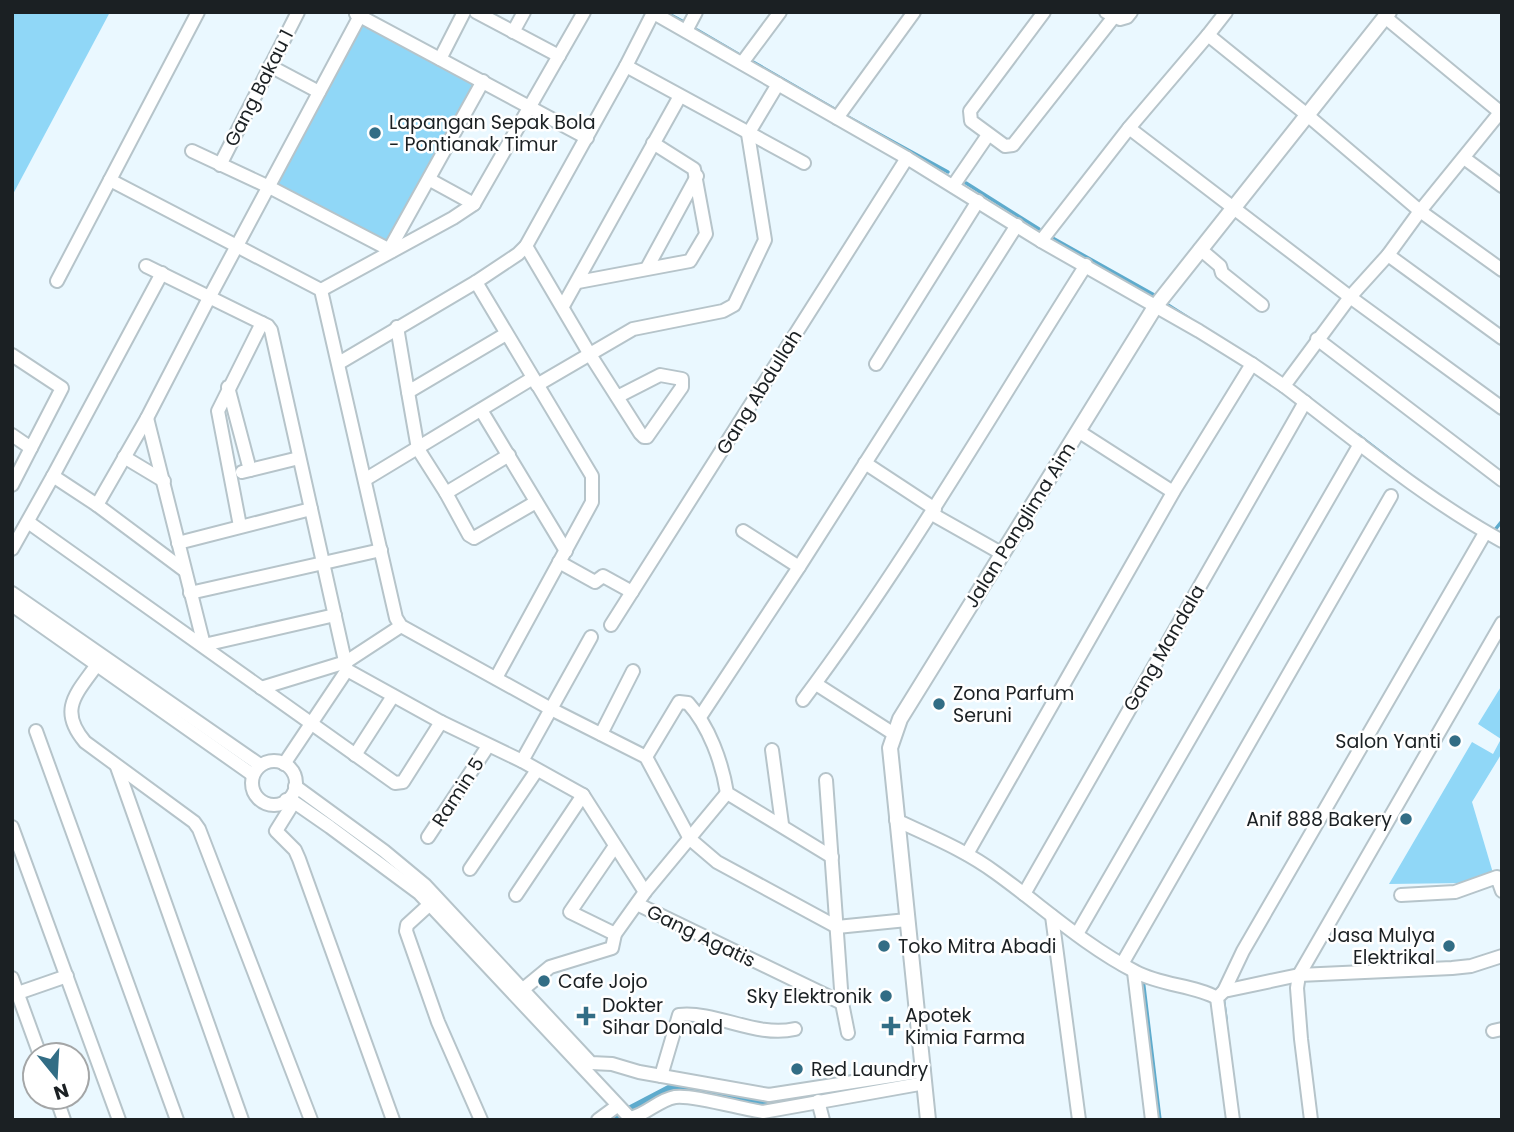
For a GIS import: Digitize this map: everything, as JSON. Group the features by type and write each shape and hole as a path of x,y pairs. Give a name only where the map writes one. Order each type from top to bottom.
{"street":[{"path":"57,281 198,12"},
{"name":"Gang Bakau 1","path":"220,165 298,12"},
{"path":"440,59 464,12"},
{"path":"476,12 559,56"},
{"path":"513,32 524,12"},
{"path":"321,290 474,204 584,12"},
{"path":"687,31 696,12"},
{"path":"742,63 780,12"},
{"path":"836,118 914,12"},
{"path":"1044,12 970,111 971,121 1005,146 1013,145 1109,15 1120,19 1127,18 1131,12"},
{"path":"1041,241 1129,128 1226,12"},
{"path":"339,363 519,254 587,138 652,13 906,158 1041,241 1199,331 1284,386 1402,477 1496,535 1243,951 1221,994 1233,1120"},
{"path":"97,505 147,418 358,14 587,138"},
{"path":"1284,386 1317,339 1388,255 1501,111 1387,15"},
{"name":"Jalan Panglima Aim","path":"928,1120 896,820 890,748 894,734 909,704 1001,553 1155,307 1387,15"},
{"path":"1208,34 1420,211 1502,270"},
{"path":"270,66 319,92"},
{"path":"626,66 804,163"},
{"path":"391,251 483,81"},
{"path":"366,479 481,410 640,327 723,312 734,305 765,240 748,134 778,85"},
{"path":"563,306 680,96"},
{"path":"1129,128 1350,298 1502,408"},
{"path":"953,186 989,135"},
{"path":"578,282 690,261 706,234 697,176 692,165 653,143"},
{"name":"Gang Bakau 1","path":"192,151 269,187 391,251"},
{"name":"Gang Abdullah","path":"611,625 906,158"},
{"path":"1464,158 1502,186"},
{"path":"647,268 697,176"},
{"path":"430,177 432,181 474,204"},
{"path":"110,180 321,290 396,618 401,626 551,709 646,757 690,839 717,862 837,927 907,920"},
{"path":"876,364 978,201"},
{"path":"700,717 800,567 1017,225"},
{"path":"526,246 589,353 617,397 645,438 682,387 682,379 660,375 617,397"},
{"path":"1200,249 1220,266 1222,273 1262,305"},
{"path":"1388,255 1502,338"},
{"path":"803,700 934,511 1086,265"},
{"path":"146,266 270,327 274,337 346,666 284,764"},
{"path":"12,550 162,273"},
{"path":"476,282 592,476 593,483 592,502 496,678"},
{"path":"240,526 218,411 262,323"},
{"path":"397,327 418,449 469,535 474,538 536,502"},
{"path":"408,392 506,334"},
{"path":"1317,339 1502,480"},
{"path":"12,355 61,386 12,485"},
{"path":"967,854 1173,492 1251,364"},
{"path":"228,387 250,470"},
{"name":"Gang Mandala","path":"1024,894 1305,402"},
{"path":"481,410 536,502 563,556 595,582 603,576 632,592"},
{"path":"147,418 204,645"},
{"path":"1078,430 1173,492"},
{"path":"12,435 31,448"},
{"path":"1077,934 1360,444"},
{"path":"446,493 509,455"},
{"path":"124,457 164,481"},
{"path":"231,475 299,458"},
{"path":"865,463 1001,553"},
{"path":"53,476 184,570"},
{"path":"1122,964 1391,496"},
{"path":"178,543 311,509"},
{"path":"28,522 396,783 403,782 441,722"},
{"path":"743,531 800,567"},
{"path":"190,593 381,550"},
{"path":"12,593 257,770"},
{"path":"12,605 96,666 257,770"},
{"path":"204,645 335,615"},
{"path":"1311,1120 1301,1039 1297,988 1299,975 1502,623"},
{"path":"261,688 346,666 401,626"},
{"path":"522,761 591,637"},
{"path":"96,666 71,702 75,729 85,741 194,822 199,829 311,1120"},
{"path":"346,666 393,696 583,795 645,892"},
{"path":"601,734 633,671"},
{"path":"816,684 894,734"},
{"path":"355,755 393,696"},
{"path":"646,757 679,702 688,703 700,717 721,768 727,793 751,809 782,824 832,857"},
{"path":"36,731 177,1120"},
{"name":"Ramin 5","path":"428,837 488,746"},
{"path":"772,750 782,824"},
{"path":"393,1120 299,859 295,850 276,831 290,801 295,777 284,764 272,761 257,770 252,787 262,801 277,804 290,801 400,877 430,904 588,1067"},
{"path":"117,766 242,1120"},
{"path":"470,869 537,770"},
{"path":"826,780 842,1003 848,1033"},
{"path":"295,786 384,851 425,885 523,990 626,1113"},
{"path":"523,990 550,967 612,948 615,934 645,892 727,793"},
{"path":"516,895 583,795"},
{"path":"896,820 967,854 1134,972 1176,986 1221,994 1299,975 1452,968 1471,966 1502,956"},
{"path":"12,827 119,1120"},
{"path":"615,846 569,912 615,934"},
{"path":"1401,895 1455,892 1497,877 1502,891"},
{"path":"430,904 407,925 405,931 438,1022 481,1120"},
{"name":"Gang Agatis","path":"637,904 842,1003"},
{"path":"1052,916 1079,1120"},
{"path":"1134,972 1152,1120"},
{"path":"18,993 67,976"},
{"path":"12,978 35,1041"},
{"path":"661,1076 679,1015 771,1031 795,1029"},
{"path":"588,1067 612,1064 661,1076 769,1095 924,1077"},
{"path":"598,1120 682,1096 740,1115 763,1112 924,1077"},
{"path":"818,1101 822,1120"}],"shaded area":[{"path":"12,12 110,12 12,196"},
{"name":"Lapangan Sepak Bola - Pontianak Timur","path":"362,21 477,82 388,244 274,184"},
{"path":"1502,685 1502,753 1472,802 1493,873 1465,883 1389,884 1472,742 1493,754 1501,739 1478,724"}],"waterway":[{"path":"665,12 682,21"},
{"path":"697,30 738,54"},
{"path":"753,62 836,110"},
{"path":"848,117 948,172"},
{"path":"966,183 1039,229"},
{"path":"1049,236 1156,296"},
{"path":"1168,305 1190,319"},
{"path":"1358,435 1410,475"},
{"path":"1494,531 1502,521"},
{"path":"1143,979 1160,1120"},
{"path":"1223,997 1226,1019"},
{"path":"612,1120 675,1087 767,1102 792,1098"}],"place":[{"name":"Lapangan Sepak Bola - Pontianak Timur","path":"375,133"},
{"name":"Zona Parfum Seruni","path":"939,704"},
{"name":"Salon Yanti","path":"1455,741"},
{"name":"Anif 888 Bakery","path":"1406,819"},
{"name":"Toko Mitra Abadi","path":"884,946"},
{"name":"Jasa Mulya Elektrikal","path":"1449,946"},
{"name":"Cafe Jojo","path":"544,981"},
{"name":"Sky Elektronik","path":"886,996"},
{"name":"Dokter Sihar Donald","path":"586,1016"},
{"name":"Apotek Kimia Farma","path":"891,1026"},
{"name":"Red Laundry","path":"797,1069"}]}
